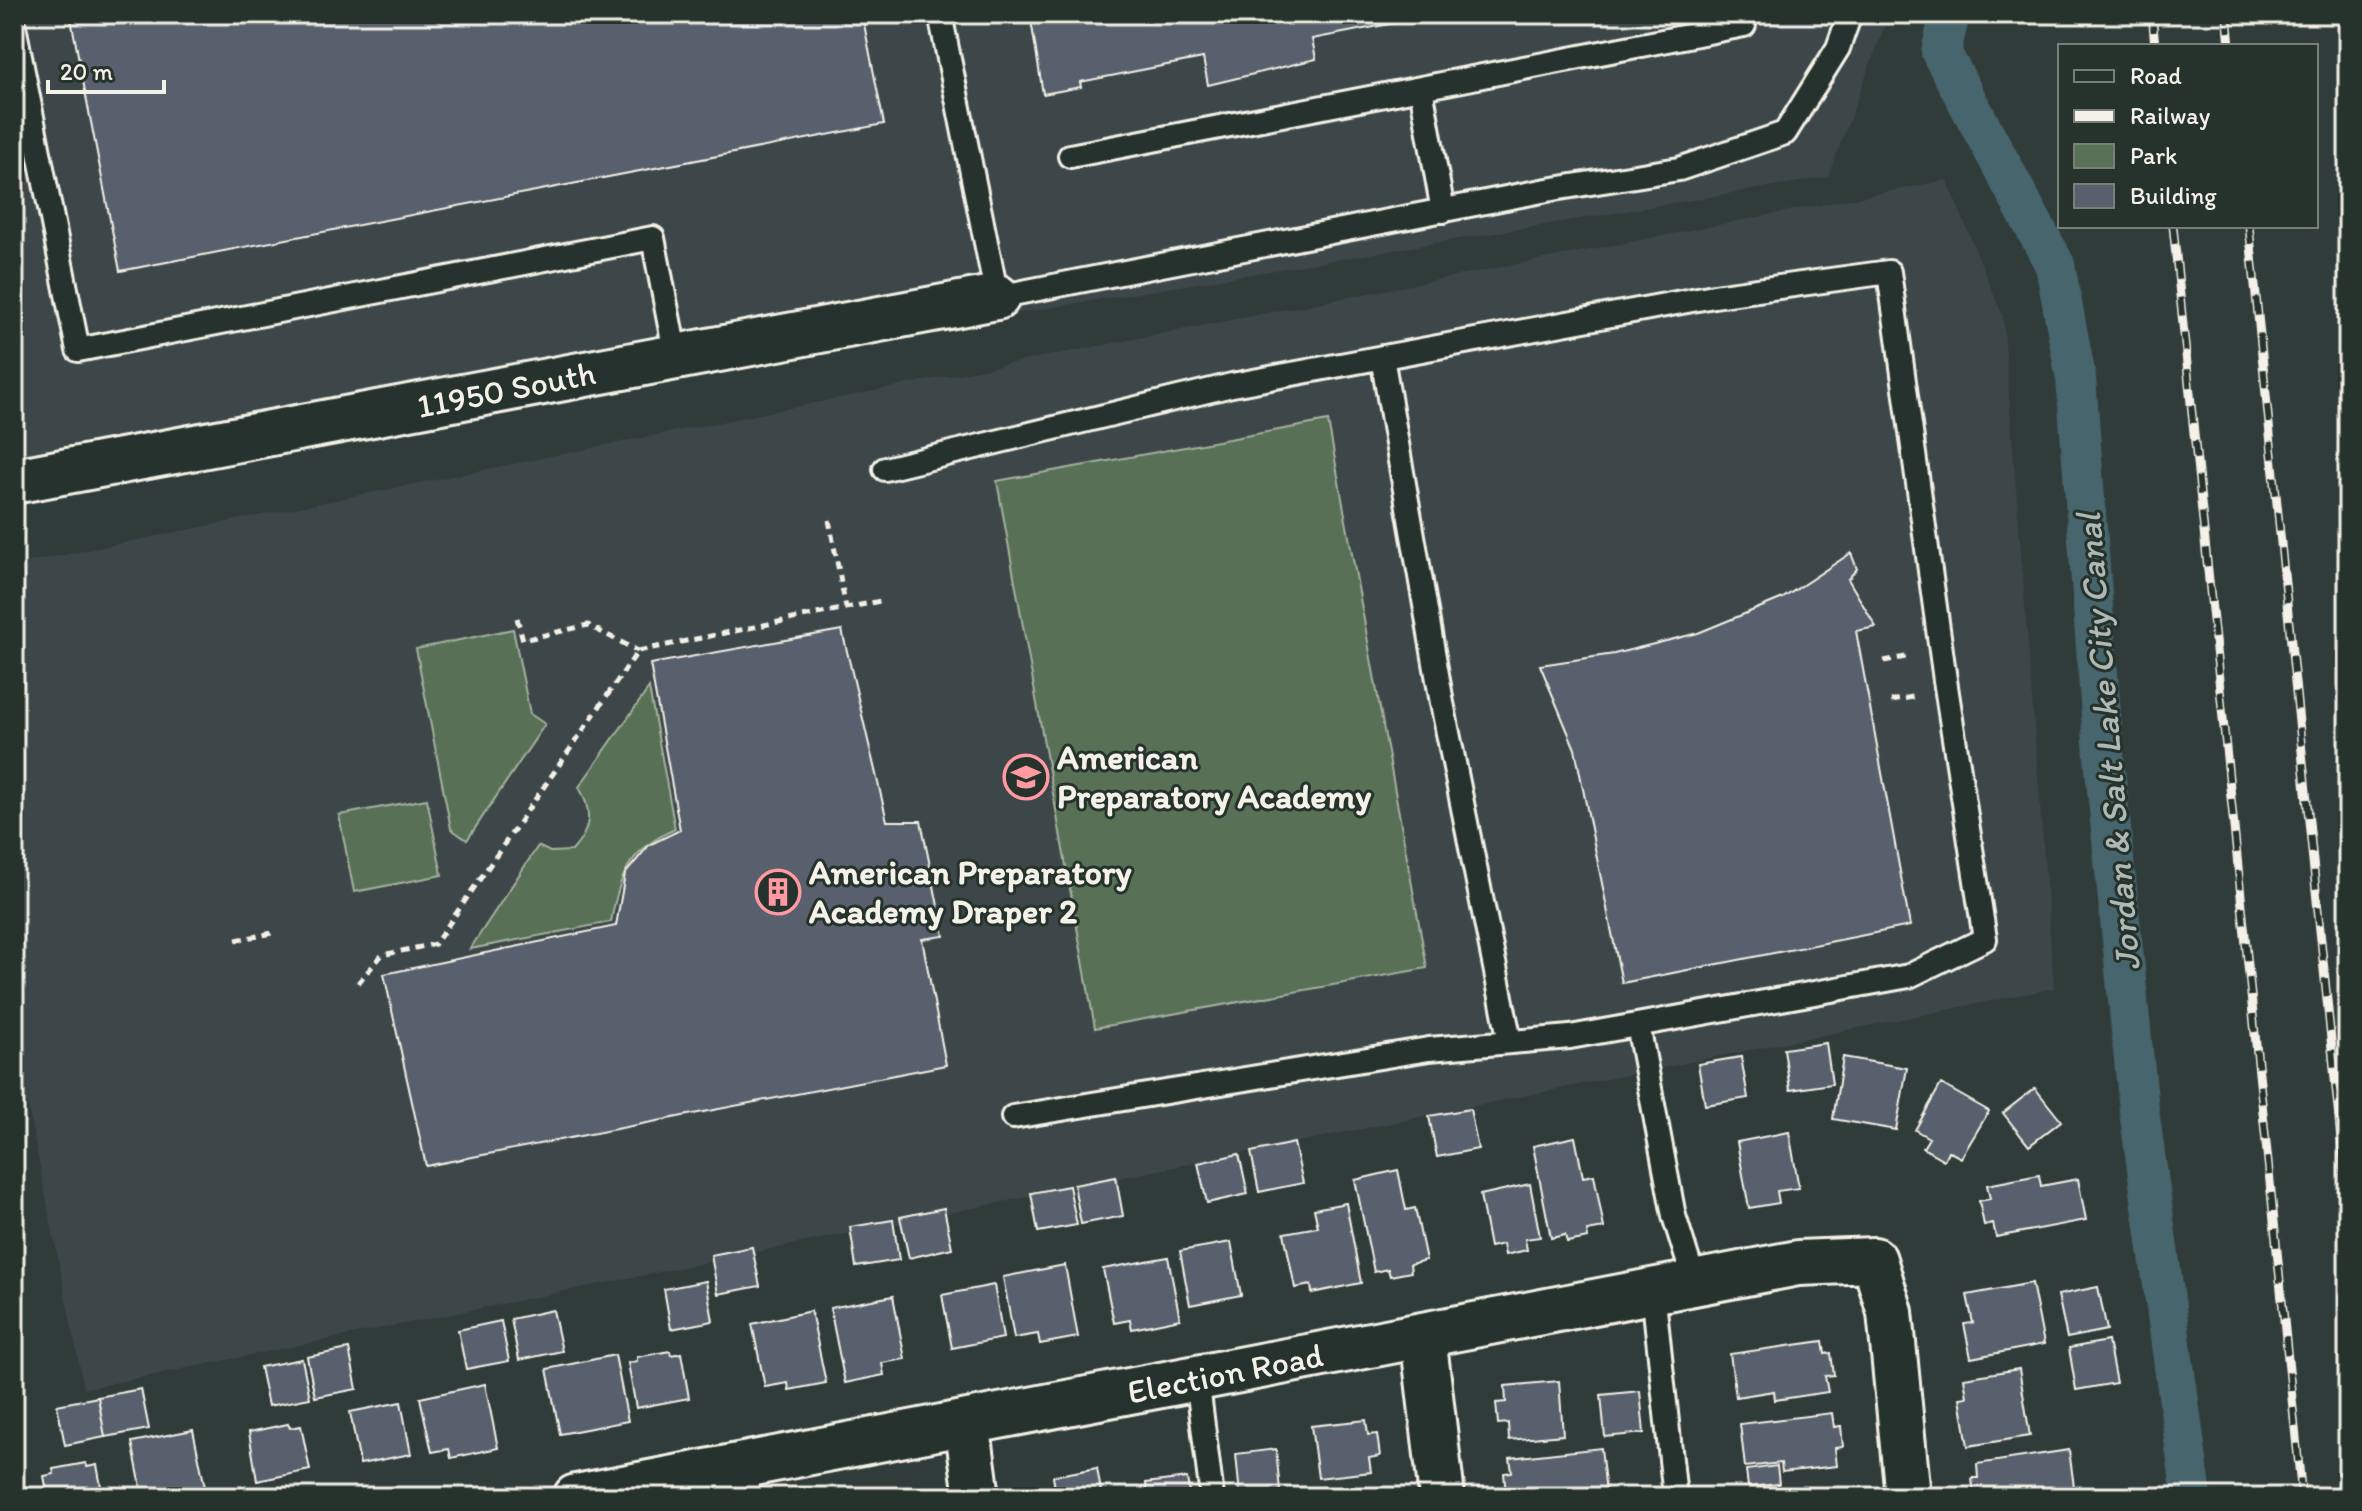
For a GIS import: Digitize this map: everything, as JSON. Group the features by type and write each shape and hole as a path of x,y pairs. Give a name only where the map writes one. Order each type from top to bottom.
{"street":[{"name":"11950 South","path":"14,481 997,297"},
{"name":"Election Road","path":"576,1497 747,1481 967,1422 1798,1263 1874,1260 1890,1312 1908,1497"},
{"path":"1423,1336 1442,1497"},
{"path":"967,1422 977,1497"}],"lane":[{"path":"940,14 997,297 1679,169 1785,133 1838,48 1850,14"},
{"path":"1070,156 1744,25"},
{"path":"14,26 78,350 653,238 676,357"},
{"path":"1421,88 1443,211"},
{"path":"885,469 1232,385 1714,296 1889,272 1945,680 1985,939 1909,976 1570,1037 1429,1049 1013,1117"},
{"path":"1382,357 1442,703 1510,1042"},
{"path":"1638,1025 1674,1216 1695,1283"},
{"path":"1653,1291 1675,1497"},
{"path":"1197,1378 1212,1497"}],"path":[{"path":"829,520 846,608"},
{"path":"517,618 523,640 588,625 638,651 880,601"},
{"path":"358,983 382,955 435,944 638,651"},
{"path":"236,940 273,933"}],"shaded area":[{"path":"14,14 1889,14 1828,177 14,482"},
{"name":"American Preparatory Academy","path":"1947,180 2003,317 2054,988 84,1389 14,1037 14,565 1027,360"}],"green space":[{"path":"1328,421 1427,968 1095,1028 997,481"},
{"path":"513,629 530,714 545,724 467,840 451,829 416,649"},
{"path":"649,688 675,829 647,846 629,866 618,891 611,922 470,949 538,846 550,852 572,851 583,836 588,813 579,787"},
{"path":"427,799 442,875 354,892 339,815"}],"building":[{"path":"70,14 862,14 884,124 120,271"},
{"path":"1030,14 1441,14 1312,39 1316,59 1208,85 1203,58 1080,82 1081,87 1043,94"},
{"path":"1851,553 1857,569 1848,579 1876,627 1856,631 1910,926 1622,983 1575,749 1540,665 1614,654 1698,633 1783,598"},
{"name":"American Preparatory Academy Draper 2","path":"842,630 887,821 921,821 944,936 922,939 946,1065 426,1166 384,974 616,926 625,874 649,845 680,830 650,664"},
{"path":"1826,1043 1832,1084 1790,1090 1784,1049"},
{"path":"1741,1057 1748,1098 1705,1105 1698,1064"},
{"path":"1843,1057 1907,1068 1896,1130 1833,1119"},
{"path":"1941,1084 1989,1111 1961,1158 1948,1151 1944,1160 1923,1148 1929,1138 1915,1130"},
{"path":"2035,1088 2061,1121 2029,1146 2003,1113"},
{"path":"1470,1109 1478,1149 1437,1157 1429,1116"},
{"path":"1789,1132 1799,1188 1777,1191 1779,1203 1749,1208 1737,1142"},
{"path":"1575,1137 1583,1177 1594,1175 1604,1228 1587,1231 1588,1238 1567,1242 1565,1235 1551,1238 1533,1146"},
{"path":"1294,1143 1303,1183 1259,1192 1251,1152"},
{"path":"1239,1154 1248,1194 1207,1203 1198,1163"},
{"path":"1398,1170 1406,1210 1415,1208 1426,1260 1410,1264 1411,1272 1390,1276 1388,1269 1374,1272 1355,1180"},
{"path":"2039,1175 2041,1186 2078,1179 2086,1220 1996,1237 1993,1223 1984,1225 1979,1201 1990,1199 1987,1185"},
{"path":"1116,1177 1123,1216 1081,1224 1074,1185"},
{"path":"1530,1184 1540,1237 1525,1239 1527,1250 1505,1255 1503,1244 1490,1247 1480,1195"},
{"path":"1069,1186 1077,1225 1038,1232 1031,1193"},
{"path":"1346,1203 1361,1283 1312,1293 1311,1285 1295,1288 1284,1233 1318,1227 1314,1209"},
{"path":"944,1208 952,1248 909,1258 900,1217"},
{"path":"893,1220 899,1260 856,1267 850,1227"},
{"path":"1231,1242 1241,1295 1190,1305 1180,1251"},
{"path":"752,1247 760,1286 718,1294 711,1255"},
{"path":"1168,1257 1180,1319 1132,1329 1130,1320 1114,1323 1103,1269"},
{"path":"1065,1265 1078,1337 1040,1344 1038,1334 1014,1338 1003,1277"},
{"path":"706,1281 713,1321 671,1329 664,1289"},
{"path":"2032,1283 2044,1344 1971,1358 1964,1324 1973,1323 1967,1295"},
{"path":"994,1285 1003,1338 952,1348 942,1295"},
{"path":"2098,1287 2107,1330 2067,1338 2058,1295"},
{"path":"893,1296 905,1359 882,1363 884,1375 845,1383 830,1308"},
{"path":"553,1310 562,1351 519,1360 511,1319"},
{"path":"811,1311 826,1383 789,1390 788,1383 765,1387 752,1324"},
{"path":"501,1321 509,1361 466,1369 458,1330"},
{"path":"1823,1341 1825,1354 1831,1353 1834,1375 1825,1376 1828,1392 1775,1400 1774,1391 1736,1397 1730,1354"},
{"path":"2108,1341 2116,1383 2076,1390 2069,1348"},
{"path":"349,1349 357,1389 315,1397 307,1357"},
{"path":"670,1351 671,1355 681,1353 689,1398 636,1408 628,1363 637,1361 637,1357"},
{"path":"615,1355 628,1421 560,1434 547,1369"},
{"path":"302,1359 310,1398 268,1406 260,1367"},
{"path":"2019,1369 2030,1436 1968,1446 1960,1398 1967,1397 1964,1378"},
{"path":"1559,1381 1563,1435 1509,1440 1508,1423 1498,1424 1496,1403 1506,1402 1505,1386"},
{"path":"485,1384 498,1448 451,1458 449,1449 432,1452 420,1398"},
{"path":"141,1389 149,1429 105,1437 98,1397"},
{"path":"1640,1391 1644,1433 1605,1437 1601,1395"},
{"path":"98,1397 105,1437 65,1445 57,1405"},
{"path":"401,1402 411,1454 360,1464 350,1412"},
{"path":"1832,1413 1834,1427 1841,1426 1843,1447 1835,1448 1837,1466 1782,1472 1781,1463 1745,1467 1740,1424"},
{"path":"1366,1420 1368,1435 1377,1434 1380,1456 1369,1458 1371,1472 1318,1478 1311,1426"},
{"path":"288,1424 290,1428 301,1426 310,1470 257,1481 249,1432"},
{"path":"193,1430 207,1497 143,1497 132,1442"},
{"path":"1601,1448 1606,1492 1568,1497 1506,1495 1504,1473 1512,1472 1510,1458"},
{"path":"1276,1449 1280,1491 1240,1496 1236,1454"},
{"path":"2069,1450 2075,1494 1974,1497 1972,1478 1978,1478 1977,1464"},
{"path":"86,1463 87,1467 97,1465 103,1497 48,1497 44,1476 54,1474 53,1469"},
{"path":"1777,1466 1779,1484 1748,1487 1746,1470"},
{"path":"1097,1468 1102,1497 1044,1497 1043,1491 1055,1489 1053,1476"},
{"path":"1187,1478 1190,1497 1147,1497 1146,1483"}],"waterway":[{"name":"Jordan & Salt Lake City Canal","path":"1950,14 1941,52 2055,265 2076,378 2105,769 2139,1110 2192,1497"}],"railway":[{"path":"2152,14 2155,44"},
{"path":"2227,14 2230,44"},
{"path":"2173,228 2302,1497"},
{"path":"2249,228 2348,1208"}],"place":[{"name":"American Preparatory Academy","path":"1026,777"},
{"name":"American Preparatory Academy Draper 2","path":"778,892"}]}
